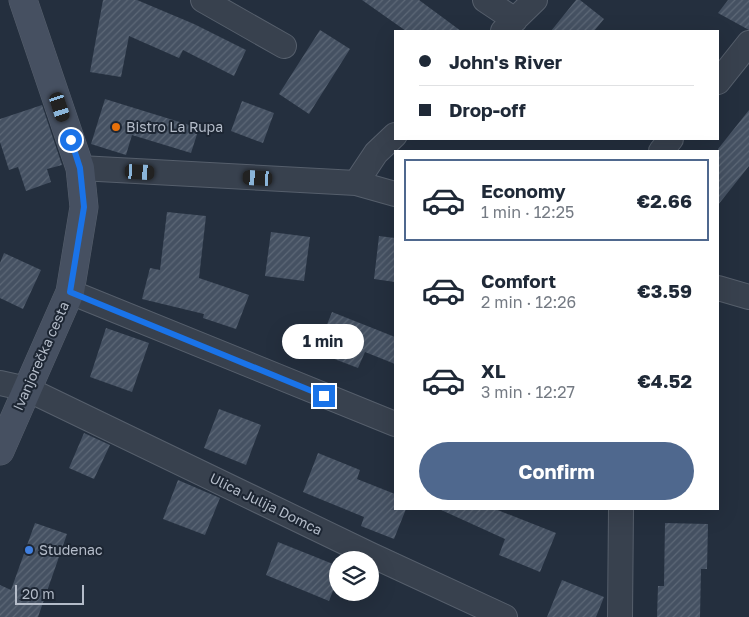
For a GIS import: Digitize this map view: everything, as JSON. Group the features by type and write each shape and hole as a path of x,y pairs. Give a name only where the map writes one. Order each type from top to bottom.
{"main road":[{"name":"Ivanjorečka cesta","path":"0,451 70,292 84,207 80,168 22,0"}],"street":[{"path":"203,0 284,46"},
{"path":"485,0 509,26 535,0"},
{"path":"719,81 749,43"},
{"path":"356,183 376,153 394,136"},
{"path":"662,150 670,140"},
{"path":"80,168 356,183 394,194"},
{"path":"719,288 747,295"},
{"path":"70,292 394,424"},
{"name":"Ulica Julija Domca","path":"0,383 28,389 360,550 505,617"},
{"path":"617,511 620,617"}],"building":[{"path":"103,0 137,0 194,24 246,50 234,76 183,50 179,58 129,36 121,77 90,72"},
{"path":"362,0 419,0 460,30 405,30"},
{"path":"576,0 580,0 604,19 595,30 552,30"},
{"path":"728,0 749,0 749,30 718,13"},
{"path":"320,30 350,49 309,114 279,94"},
{"path":"105,99 199,128 191,153 132,135 126,155 91,144"},
{"path":"242,101 274,113 263,143 231,131"},
{"path":"42,105 62,165 47,169 51,182 26,191 18,167 9,170 0,142 0,119"},
{"path":"749,110 749,166 719,204 719,150"},
{"path":"167,212 206,216 199,278 249,295 236,329 203,318 204,314 142,299 150,268 160,270"},
{"path":"271,232 310,237 304,281 265,276"},
{"path":"379,236 394,238 394,282 374,279"},
{"path":"4,253 41,270 23,309 0,298 0,263"},
{"path":"332,312 394,337 394,364 365,352 358,368 316,352"},
{"path":"106,328 149,343 132,392 90,377"},
{"path":"219,409 261,425 246,465 204,448"},
{"path":"84,433 110,445 94,479 69,468"},
{"path":"318,453 360,470 357,479 394,494 394,510 406,510 394,539 361,526 364,517 303,492"},
{"path":"178,480 220,498 205,535 163,519"},
{"path":"441,510 498,510 556,533 540,572 499,555 505,539"},
{"path":"35,523 67,534 38,617 0,617 0,585 11,590"},
{"path":"665,523 708,524 707,569 701,569 700,617 657,617 658,586 664,586"},
{"path":"278,542 329,562 329,601 266,575"},
{"path":"562,580 604,597 596,617 547,617"}],"place":[{"name":"Bistro La Rupa","path":"116,127"},
{"name":"Studenac","path":"29,550"}],"route":[{"path":"71,140 80,168 84,207 70,292 324,396"}]}
